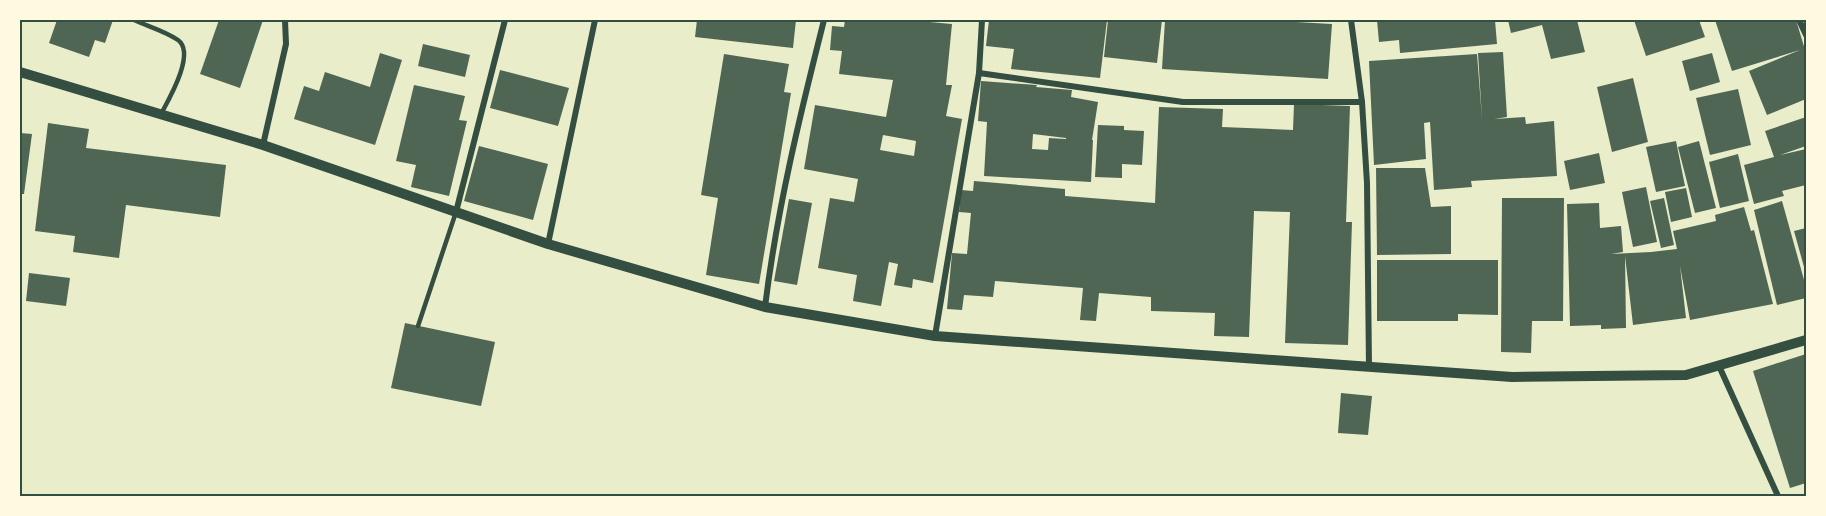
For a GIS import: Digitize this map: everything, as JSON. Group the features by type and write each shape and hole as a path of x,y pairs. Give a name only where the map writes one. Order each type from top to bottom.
{"street":[{"path":"263,145 286,44 285,20"},
{"path":"456,212 505,20"},
{"path":"548,244 595,20"},
{"path":"765,307 772,246 795,134 824,20"},
{"path":"935,336 979,73 982,20"},
{"path":"1351,20 1362,102 1367,183 1369,367"},
{"path":"1799,20 1806,35"},
{"path":"20,72 263,145 548,244 765,307 935,336 1524,377 1686,375 1806,340"},
{"path":"979,73 1183,102 1362,102"},
{"path":"1719,366 1778,496"}],"lane":[{"path":"134,20 179,40 184,48 184,60 161,114"},
{"path":"418,326 456,212"}],"building":[{"path":"57,20 113,20 105,43 95,40 89,57 49,43"},
{"path":"219,20 263,20 240,88 200,74"},
{"path":"697,20 796,20 793,48 695,37"},
{"path":"845,20 907,20 952,24 946,85 952,85 946,116 962,119 933,283 913,279 912,288 894,285 898,264 889,262 881,306 853,301 857,275 818,268 830,198 854,202 858,179 804,169 815,105 886,117 893,80 839,74 842,51 830,50 832,26 844,27","holes":["883,135 916,141 914,156 880,150"]},
{"path":"989,20 1107,20 1100,78 1011,69 1014,49 986,46"},
{"path":"1108,20 1162,20 1157,63 1104,57"},
{"path":"1165,20 1296,20 1296,22 1332,24 1328,79 1162,69"},
{"path":"1377,20 1495,20 1497,44 1400,53 1399,40 1379,42"},
{"path":"1508,20 1577,20 1585,52 1551,59 1542,25 1511,33"},
{"path":"1634,20 1699,20 1705,37 1646,56"},
{"path":"1715,20 1796,20 1806,53 1806,99 1767,115 1749,71 1800,50 1732,71"},
{"path":"423,44 470,55 465,77 418,66"},
{"path":"1503,52 1507,117 1494,119 1525,117 1526,124 1554,121 1557,176 1471,181 1472,187 1434,190 1430,122 1424,123 1426,159 1374,165 1369,61 1477,54 1482,119 1478,53"},
{"path":"380,53 402,60 375,145 294,119 304,86 319,91 325,72 370,87"},
{"path":"1712,53 1720,82 1690,91 1682,61"},
{"path":"724,54 789,64 784,92 791,93 759,284 706,275 718,198 701,195"},
{"path":"500,70 569,88 558,126 490,108"},
{"path":"1633,78 1648,142 1612,152 1597,87"},
{"path":"981,81 1072,90 1071,97 1098,102 1092,140 1091,182 984,176 987,122 978,121","holes":["1033,134 1066,138 1049,138 1048,150 1032,149"]},
{"path":"414,85 465,96 459,120 467,121 449,196 411,187 416,165 396,161"},
{"path":"1738,89 1751,145 1710,155 1696,98"},
{"path":"1294,104 1350,106 1346,222 1352,222 1348,345 1285,343 1290,212 1254,211 1249,337 1214,336 1215,313 1151,311 1151,297 1099,293 1096,321 1080,320 1083,288 995,281 993,297 964,295 962,310 947,309 952,253 967,254 971,213 959,212 961,190 973,191 974,181 1065,189 1065,196 1155,203 1159,107 1223,109 1222,127 1293,130"},
{"path":"1806,117 1806,146 1780,155 1806,149 1806,185 1782,191 1784,196 1754,204 1744,165 1774,157 1765,131"},
{"path":"48,123 89,129 86,148 226,165 220,217 126,205 119,258 73,252 75,236 35,231"},
{"path":"1098,125 1124,126 1124,130 1144,131 1142,165 1122,164 1122,178 1095,177"},
{"path":"20,133 32,134 24,194 20,194"},
{"path":"1676,141 1685,186 1656,192 1646,147"},
{"path":"1699,141 1716,208 1695,213 1678,147"},
{"path":"479,146 548,164 533,220 464,201"},
{"path":"1599,153 1605,183 1570,190 1564,161"},
{"path":"1738,154 1749,201 1720,208 1709,162"},
{"path":"1376,168 1425,168 1431,207 1451,206 1451,254 1377,255"},
{"path":"1646,187 1657,242 1633,247 1622,192"},
{"path":"1686,188 1692,217 1671,222 1665,192"},
{"path":"1502,198 1564,198 1563,321 1532,321 1531,353 1501,352"},
{"path":"1664,198 1674,245 1661,248 1650,201"},
{"path":"789,199 812,203 797,285 774,281"},
{"path":"1782,201 1806,287 1806,298 1777,305 1754,210"},
{"path":"1599,203 1600,228 1621,226 1623,252 1611,254 1677,249 1673,231 1716,221 1715,215 1744,207 1751,231 1754,230 1773,304 1690,320 1680,266 1686,318 1633,325 1625,256 1626,328 1601,329 1601,325 1570,326 1567,204"},
{"path":"1806,228 1806,266 1804,267 1794,231"},
{"path":"1377,260 1498,260 1498,315 1458,314 1458,321 1377,321"},
{"path":"29,273 70,278 66,306 26,301"},
{"path":"405,323 495,342 481,406 391,388"},
{"path":"1806,354 1806,483 1790,488 1753,371"},
{"path":"1341,393 1372,396 1368,435 1338,433"}]}
